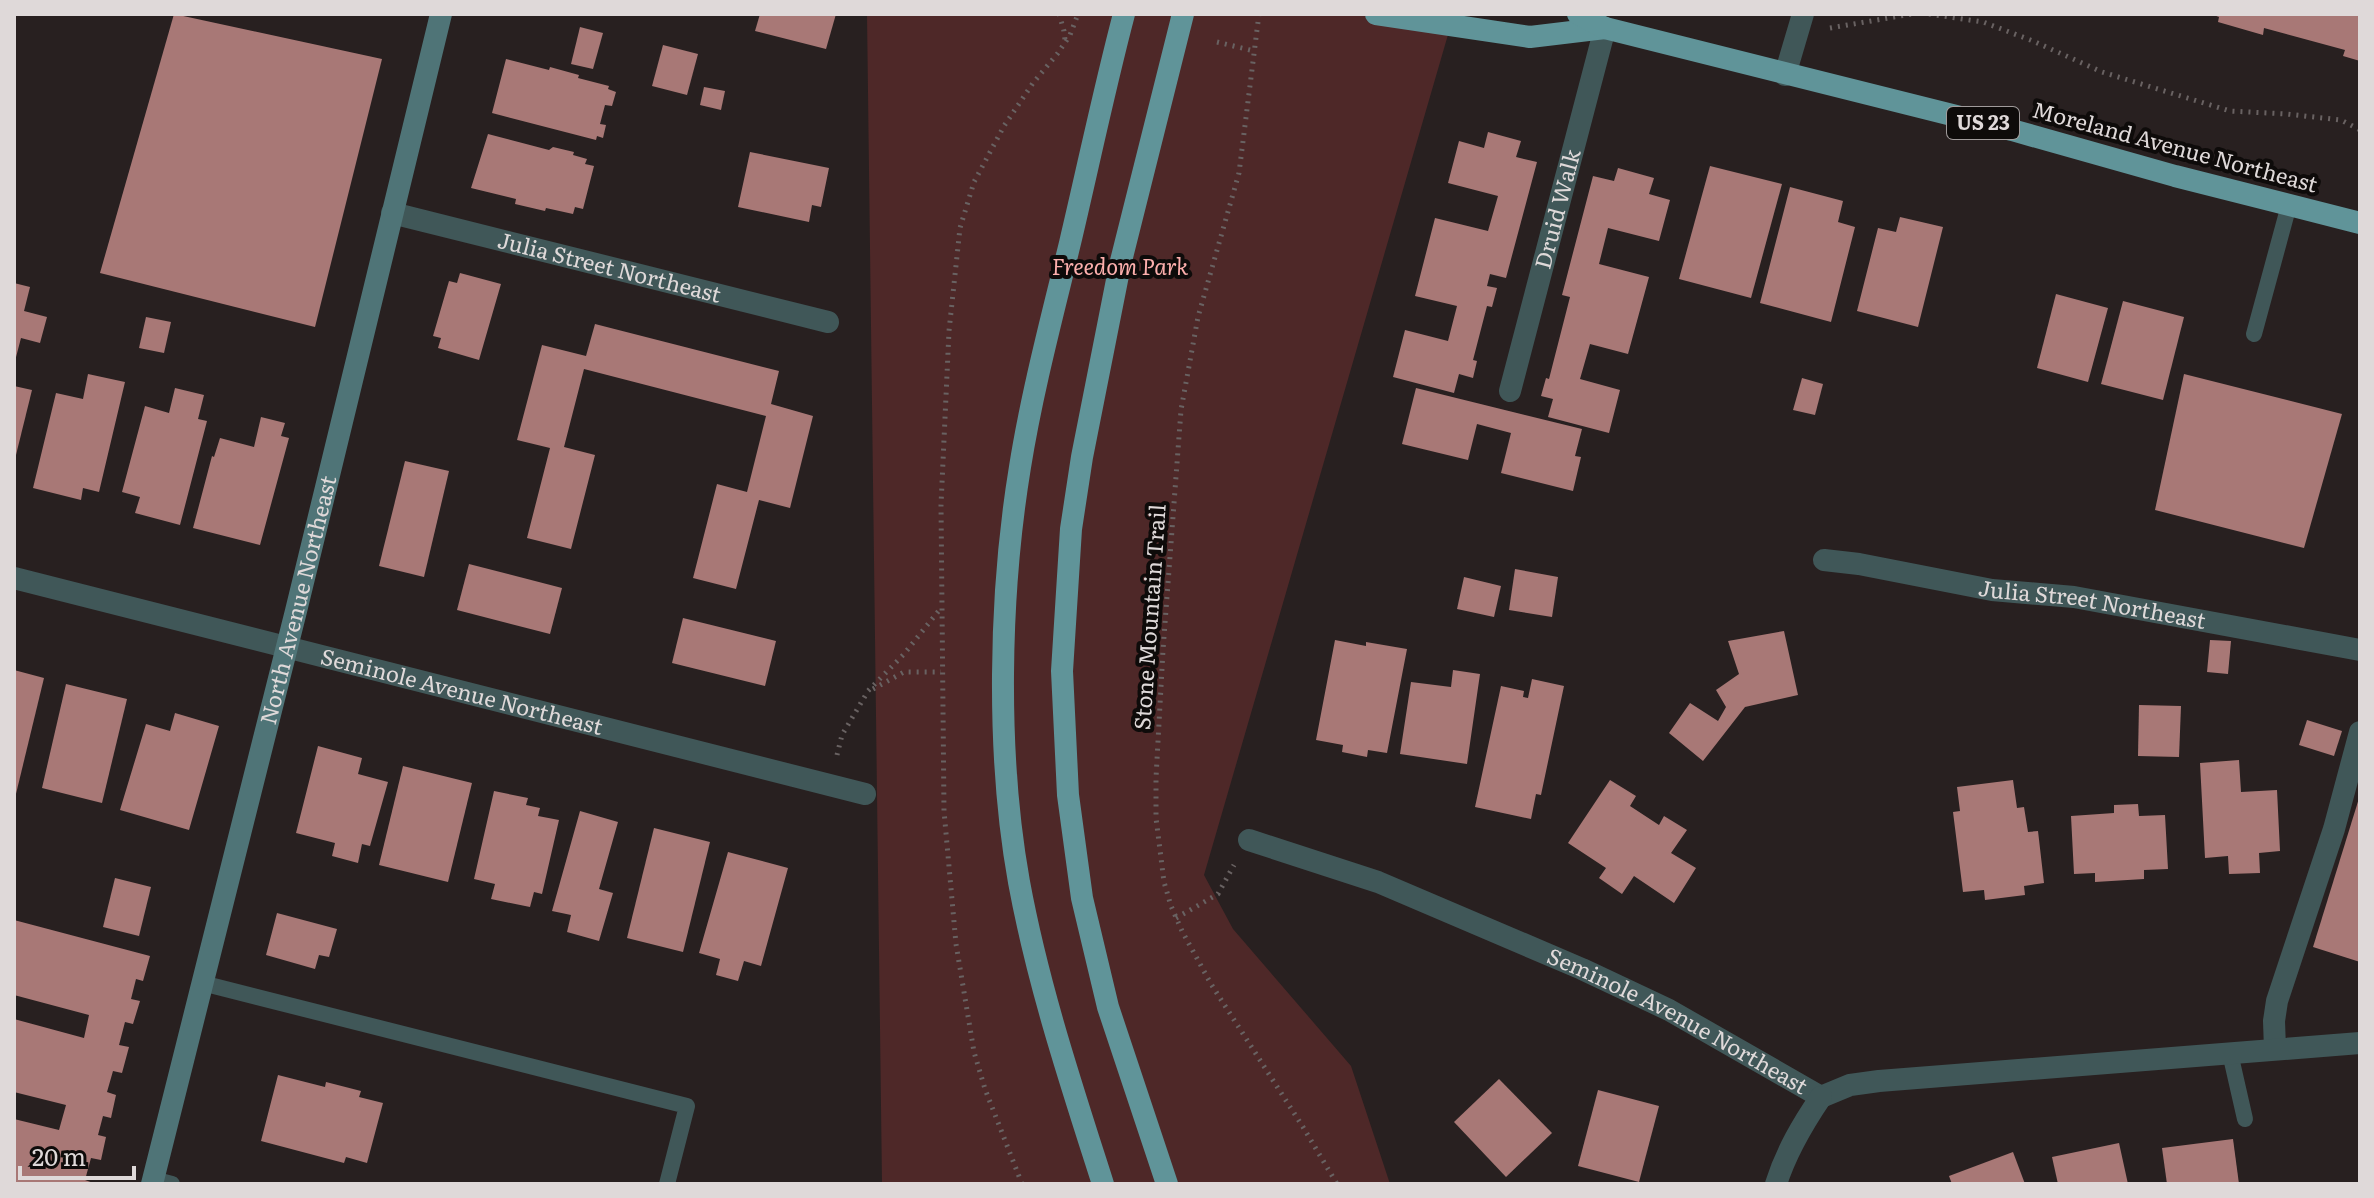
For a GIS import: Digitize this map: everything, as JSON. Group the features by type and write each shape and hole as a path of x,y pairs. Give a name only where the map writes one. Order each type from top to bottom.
{"highway":[{"path":"1103,1184 1061,1055 1018,880 1006,772 1004,663 1013,517 1022,454 1124,14"},
{"path":"1167,1184 1108,1007 1082,898 1068,795 1062,671 1071,529 1082,457 1120,265 1183,14"},
{"name":"Moreland Avenue Northeast","path":"1376,14 1530,37 1605,28"},
{"name":"Moreland Avenue Northeast","path":"1578,14 1605,28 2012,130 2360,223"}],"main road":[{"name":"North Avenue Northeast","path":"159,1182 202,983 441,14"}],"street":[{"path":"1785,75 1803,14"},
{"name":"Druid Walk","path":"1510,391 1605,28"},
{"name":"Julia Street Northeast","path":"392,213 828,322"},
{"name":"Julia Street Northeast","path":"1824,560 1992,590 2074,597 2360,650"},
{"name":"Seminole Avenue Northeast","path":"14,578 865,794"},
{"path":"2275,1049 2277,1001 2334,829 2360,732"},
{"name":"Seminole Avenue Northeast","path":"1249,840 1378,882 1582,969 1669,1010 1821,1097 1850,1085 1879,1081 2360,1043"},
{"path":"1776,1184 1789,1149 1821,1097"}],"lane":[{"path":"2254,334 2289,205"},
{"path":"202,983 687,1106 667,1184"},
{"path":"2230,1053 2245,1119"}],"path":[{"path":"1059,14 1065,42"},
{"path":"1022,1184 985,1089 965,1010 944,811 941,505 949,331 960,228 974,182 1004,126 1065,42 1078,14"},
{"name":"Stone Mountain Trail","path":"1259,14 1239,173 1198,317 1181,410 1156,778 1159,853 1164,882 1176,918 1200,966 1337,1184"},
{"path":"1825,28 1912,14"},
{"path":"1929,14 1983,22 2102,72 2230,111 2341,120 2360,130"},
{"path":"1217,42 1254,51"},
{"path":"829,783 842,735 868,691 904,654 941,607"},
{"path":"868,691 904,672 941,672"},
{"path":"1176,918 1218,894 1249,840"}],"green space":[{"name":"Freedom Park","path":"867,14 1454,14 1204,875 1233,929 1351,1066 1390,1184 882,1184"}],"building":[{"path":"174,14 382,59 315,327 100,273"},
{"path":"760,14 836,14 826,49 755,31"},
{"path":"2211,14 2360,14 2360,61 2343,56 2345,50 2264,28 2263,35 2218,22 2219,17"},
{"path":"580,27 603,33 593,69 571,64"},
{"path":"663,45 698,54 687,95 652,86"},
{"path":"506,59 549,70 550,67 609,86 608,89 616,92 612,106 605,105 600,124 606,125 603,138 597,136 596,140 492,113"},
{"path":"704,87 725,91 721,110 700,105"},
{"path":"1488,132 1521,141 1516,157 1537,162 1506,278 1490,274 1487,286 1497,288 1492,307 1487,306 1473,360 1477,361 1473,378 1459,374 1454,393 1393,377 1405,330 1448,341 1457,306 1415,296 1435,218 1488,231 1498,196 1448,183 1459,141 1484,148"},
{"path":"488,134 549,150 553,147 574,152 573,155 587,159 585,164 594,166 583,209 575,207 573,214 546,208 545,211 515,204 516,199 471,188"},
{"path":"750,152 829,168 821,207 812,205 809,222 738,207"},
{"path":"1710,166 1782,184 1751,298 1679,279"},
{"path":"1618,168 1654,178 1649,194 1670,200 1659,241 1608,228 1599,264 1649,277 1628,354 1590,344 1580,379 1620,390 1609,433 1548,417 1553,399 1541,396 1546,378 1549,379 1570,297 1562,295 1593,176 1614,181"},
{"path":"1790,187 1843,201 1838,222 1855,227 1831,322 1760,303"},
{"path":"1900,217 1943,227 1918,327 1857,311 1878,228 1896,232"},
{"path":"460,273 501,284 479,360 438,348 441,338 433,336 449,281 457,283"},
{"path":"14,283 30,287 24,311 47,317 40,343 21,338 15,361"},
{"path":"2056,294 2108,308 2088,382 2037,368"},
{"path":"2123,301 2184,317 2163,400 2101,384"},
{"path":"146,317 171,322 164,353 139,348"},
{"path":"595,324 779,371 771,404 813,416 790,508 759,500 736,589 693,578 717,484 747,492 766,416 584,369 564,447 595,455 571,549 527,538 550,448 517,440 542,345 586,356"},
{"path":"88,374 125,382 99,492 83,488 81,500 33,488 56,393 83,399"},
{"path":"2184,374 2342,414 2304,548 2155,510"},
{"path":"1802,378 1823,384 1815,415 1793,410"},
{"path":"14,386 32,390 15,459 14,458"},
{"path":"175,388 204,395 198,419 207,421 180,525 135,513 140,497 122,492 145,406 169,413"},
{"path":"1416,388 1582,429 1575,456 1581,457 1573,491 1501,473 1511,433 1477,424 1468,460 1402,444"},
{"path":"261,417 285,423 281,436 289,438 260,545 193,528 212,456 220,438 254,447"},
{"path":"405,461 449,471 424,577 379,566"},
{"path":"469,564 562,588 550,634 457,610"},
{"path":"1515,569 1558,577 1552,617 1509,610"},
{"path":"1464,577 1501,586 1494,617 1457,609"},
{"path":"683,618 776,641 765,686 672,663"},
{"path":"1784,631 1798,695 1745,707 1703,761 1669,733 1690,703 1718,721 1726,707 1716,690 1739,674 1728,641"},
{"path":"1335,640 1407,649 1387,753 1368,750 1367,757 1342,752 1343,745 1316,740"},
{"path":"2210,640 2231,641 2228,674 2207,672"},
{"path":"14,670 44,678 15,798 14,798"},
{"path":"1453,670 1480,674 1467,764 1400,754 1411,682 1451,687"},
{"path":"1532,679 1564,686 1541,795 1536,794 1531,819 1475,807 1501,686 1524,691 1523,697 1528,698"},
{"path":"66,684 127,699 102,803 42,788"},
{"path":"2139,705 2181,706 2179,757 2138,756"},
{"path":"175,713 219,726 189,830 120,810 146,724 170,731"},
{"path":"2307,720 2342,731 2334,756 2299,745"},
{"path":"318,746 362,758 358,774 388,782 370,846 362,844 358,863 332,856 335,843 296,833"},
{"path":"2239,760 2241,792 2277,790 2280,851 2259,853 2260,873 2229,874 2228,856 2205,858 2200,763"},
{"path":"403,766 472,783 448,882 379,865"},
{"path":"1610,780 1636,796 1630,806 1659,825 1664,816 1687,830 1671,853 1696,868 1674,903 1634,876 1622,894 1599,878 1606,868 1568,843"},
{"path":"2013,780 2017,808 2024,807 2028,832 2038,831 2044,883 2024,886 2025,895 1985,900 1984,890 1963,892 1953,812 1960,811 1957,787"},
{"path":"494,791 528,798 526,805 540,808 538,816 559,820 542,894 534,892 530,907 491,899 495,884 474,879"},
{"path":"2360,795 2360,962 2313,947"},
{"path":"2138,804 2139,816 2165,815 2168,869 2144,870 2144,879 2095,882 2095,873 2074,874 2071,816 2114,813 2114,805"},
{"path":"580,811 618,822 599,889 613,893 599,941 567,932 571,915 552,911"},
{"path":"654,828 710,842 683,952 627,938"},
{"path":"728,852 788,868 761,966 744,961 738,981 716,975 720,959 699,953"},
{"path":"115,878 151,887 139,936 103,927"},
{"path":"277,913 337,929 329,957 319,955 315,969 266,955"},
{"path":"14,920 150,956 143,981 136,979 131,999 140,1001 133,1024 125,1022 119,1045 129,1047 122,1073 113,1071 107,1092 116,1095 111,1118 103,1116 98,1135 106,1137 101,1160 91,1158 85,1180 96,1184 14,1184 14,1119 59,1130 66,1105 14,1092 14,1019 84,1038 89,1015 14,995"},
{"path":"278,1075 325,1087 326,1082 361,1091 359,1097 383,1103 367,1163 346,1157 344,1163 261,1141"},
{"path":"1499,1079 1552,1133 1506,1177 1454,1122"},
{"path":"1598,1090 1659,1106 1639,1182 1578,1166"},
{"path":"2233,1139 2239,1184 2167,1184 2162,1148"},
{"path":"2119,1143 2128,1184 2058,1184 2052,1157"},
{"path":"2013,1152 2025,1184 1952,1184 1949,1176"}]}
